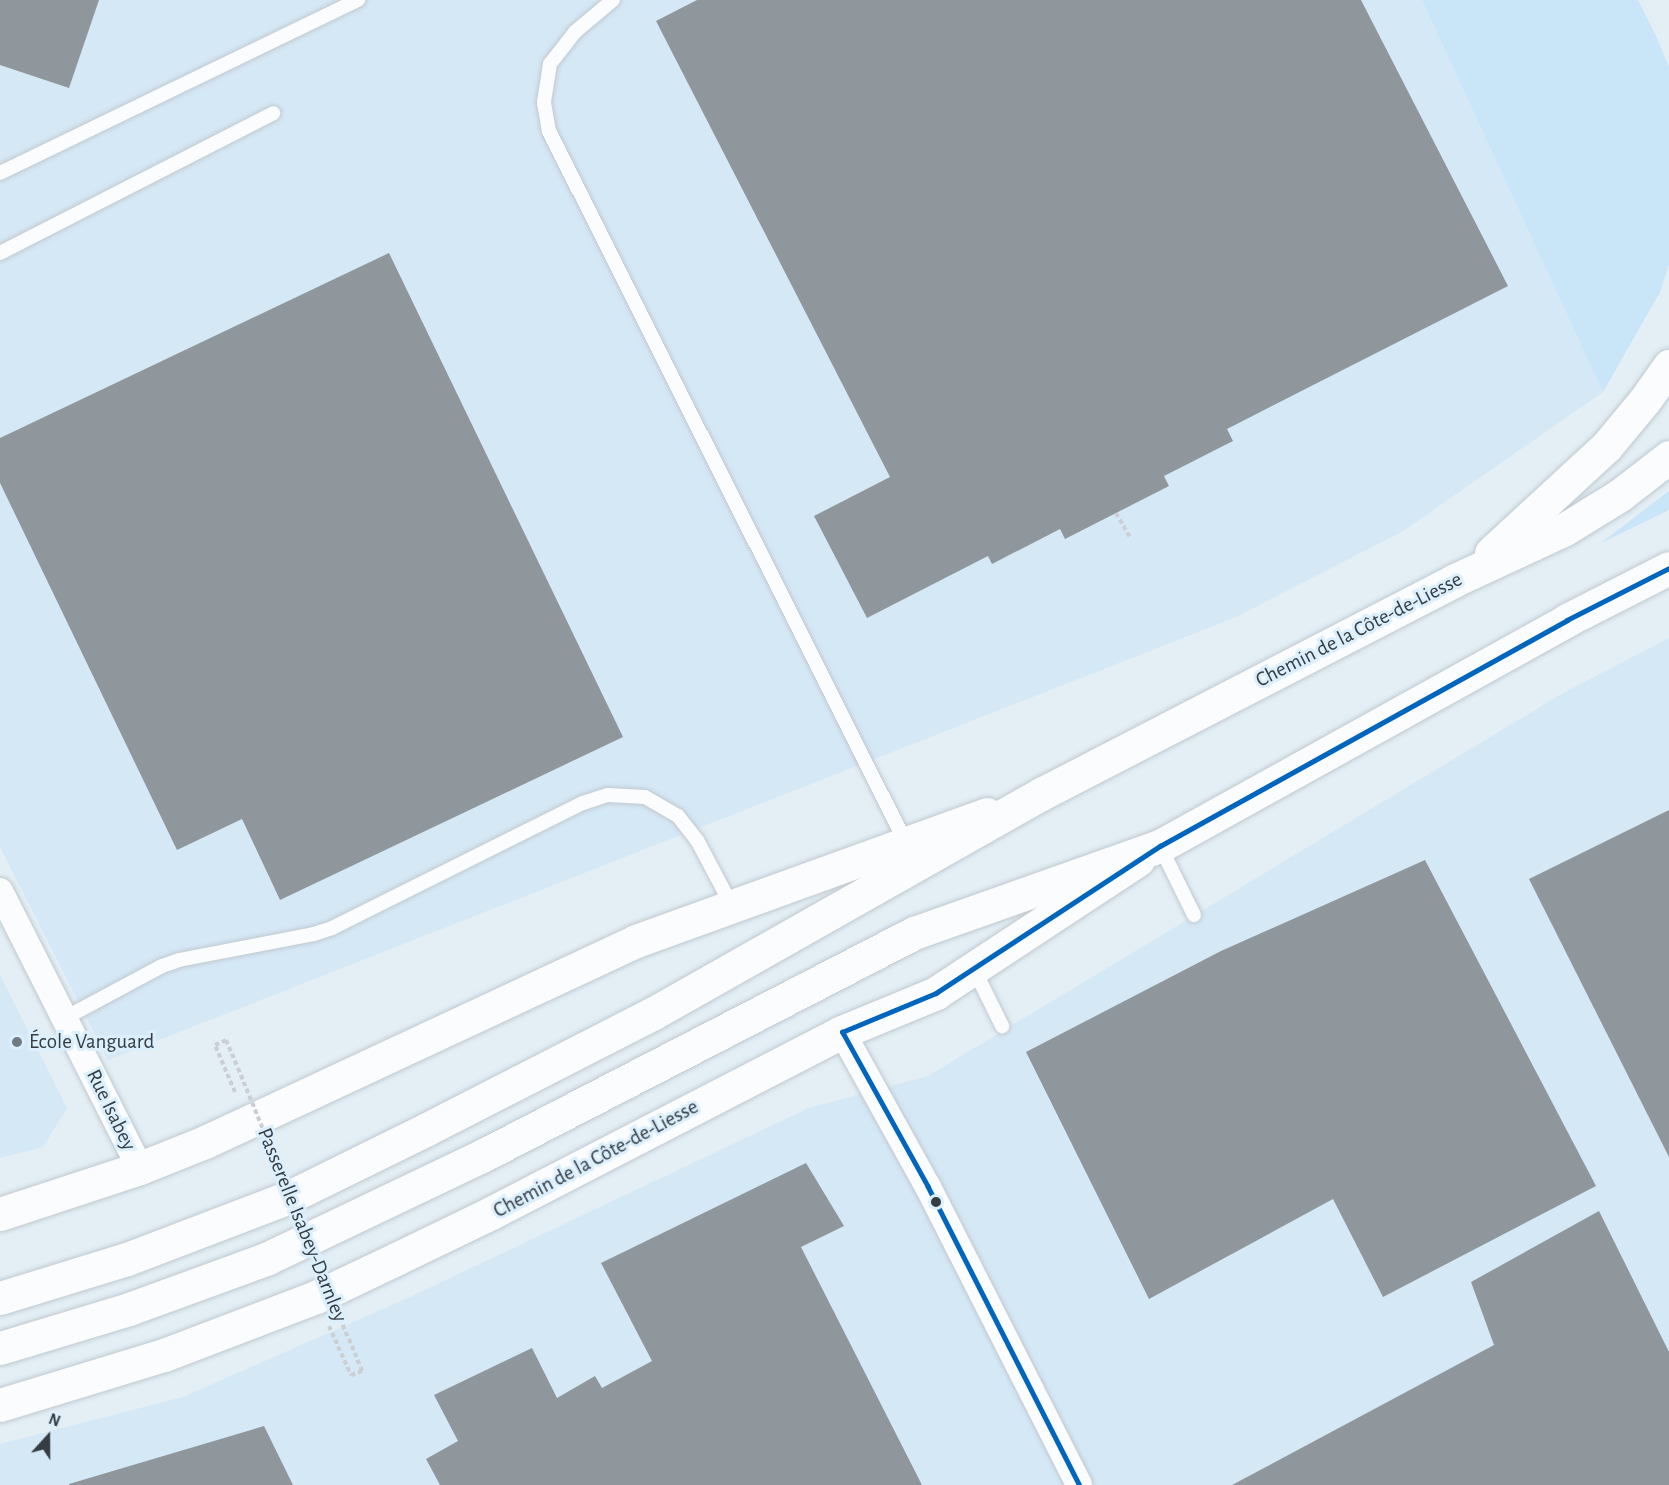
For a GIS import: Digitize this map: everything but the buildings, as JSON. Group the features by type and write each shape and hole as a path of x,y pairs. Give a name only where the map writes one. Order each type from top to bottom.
{"main road":[{"path":"1453,581 1505,542 1583,471 1624,427 1669,366"},
{"name":"Chemin de la Côte-de-Liesse","path":"0,1298 127,1259 287,1198 428,1129 652,1014 1043,793 1453,581 1565,529 1620,495 1669,458"},
{"name":"Chemin de la Côte-de-Liesse","path":"0,1405 164,1355 316,1297 492,1213 842,1032 936,993 1160,846 1567,620 1665,574"},
{"name":"Chemin de la Côte-de-Liesse","path":"0,1214 140,1168 248,1123 636,942 1043,793"},
{"name":"Chemin de la Côte-de-Liesse","path":"0,1348 129,1309 268,1258 460,1166 914,933 1160,846"}],"street":[{"name":"Rue Isabey","path":"0,891 140,1168"},
{"path":"842,1032 928,1188 1078,1485"}],"lane":[{"path":"0,173 358,0"},
{"path":"613,0 566,42 550,64 544,103 549,131 906,844"},
{"path":"0,253 273,113"},
{"path":"65,1018 162,966 179,960 314,934 332,928 583,803 608,795 645,797 678,816 697,840 732,906"},
{"path":"1160,846 1194,915"},
{"path":"974,969 1002,1026"}],"path":[{"path":"1116,513 1130,537"},
{"name":"Passerelle Isabey-Darnley","path":"238,1100 215,1045 226,1040 362,1371 351,1375 328,1323"}],"shaded area":[{"path":"0,0 1422,0 1603,392 1403,531 1236,617 108,1060 0,847"},
{"path":"1422,0 1638,0 1657,38 1669,67 1669,264 1660,292 1603,392"},
{"path":"1669,491 1669,510 1601,543"},
{"path":"1669,638 1669,1485 0,1485 0,1444 183,1397 410,1297 809,1108 928,1076 1565,692"},
{"name":"École Vanguard","path":"0,975 67,1108 43,1147 0,1158"}],"transit line":[{"path":"1079,1485 928,1187 842,1032 936,993 1160,846 1567,620 1669,568"}],"place":[{"name":"École Vanguard","path":"17,1042"}]}
